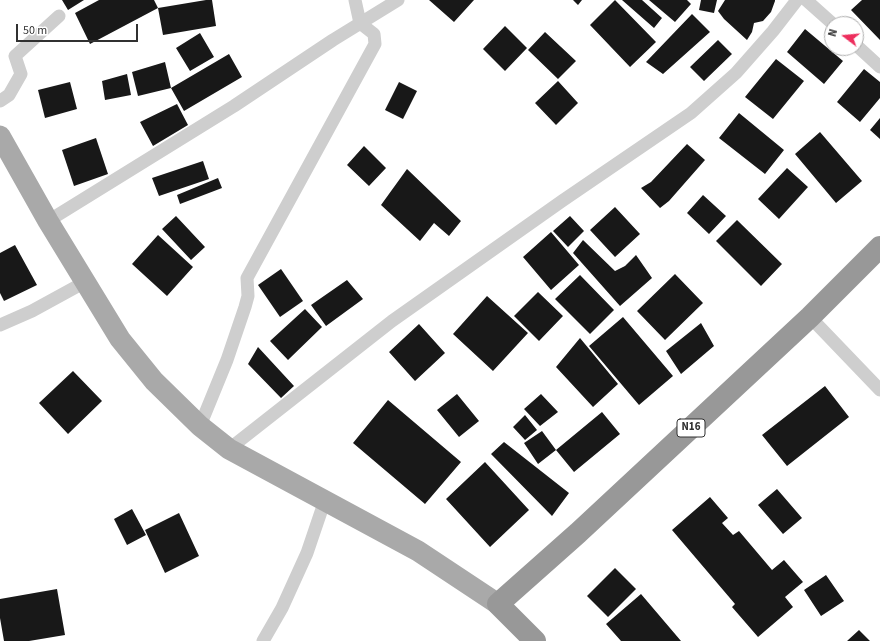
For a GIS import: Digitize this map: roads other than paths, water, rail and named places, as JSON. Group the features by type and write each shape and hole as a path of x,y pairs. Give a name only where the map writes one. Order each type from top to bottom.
{"highway":[{"name":"N16","path":"498,604 578,533 810,317 880,247"},
{"path":"498,604 535,641"}],"main road":[{"path":"0,136 48,221 120,339 154,382 200,426 229,449 418,551 498,604"}],"street":[{"path":"200,426 227,360 245,307 248,296 247,278 375,44 374,34 360,23 355,0"},
{"path":"48,221 234,106 333,40 398,0"},
{"path":"229,449 392,321 562,201 691,113 736,73 773,31 797,0"},
{"path":"806,0 824,16"},
{"path":"0,102 9,96 21,74 15,56 59,16"},
{"path":"864,52 880,66"},
{"path":"0,325 32,311 85,282"},
{"path":"810,317 880,390"},
{"path":"263,641 282,608 307,553 325,500"}]}
